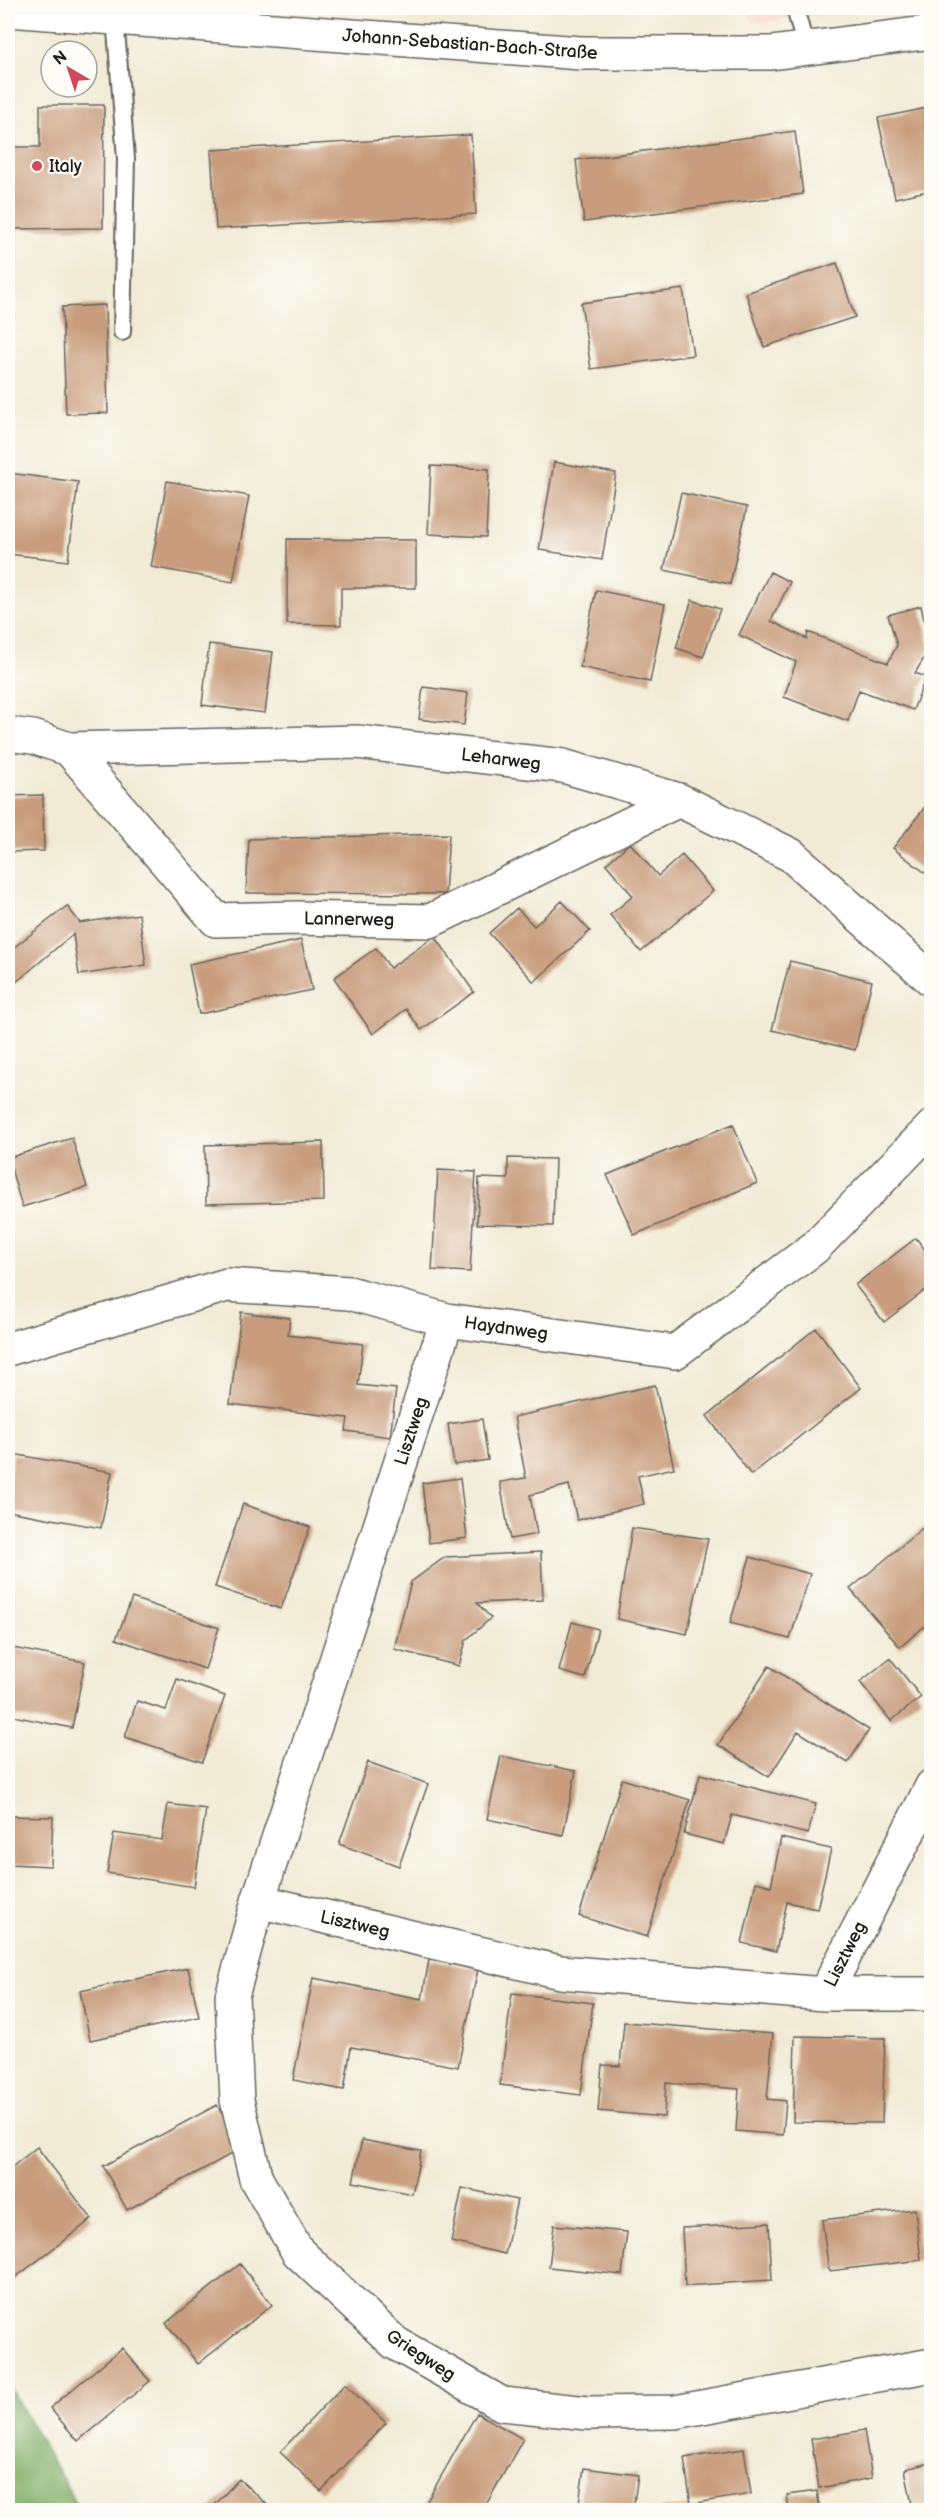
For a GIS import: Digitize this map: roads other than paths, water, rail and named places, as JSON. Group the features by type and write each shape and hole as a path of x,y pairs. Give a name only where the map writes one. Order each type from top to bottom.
{"street":[{"name":"Johann-Sebastian-Bach-Straße","path":"8,10 581,54 771,53 932,32"},
{"name":"Leharweg","path":"8,734 33,737 69,749 357,742 562,766 679,800 791,855 932,980"},
{"name":"Lannerweg","path":"69,749 216,920 296,918 430,921 679,800"},
{"name":"Haydnweg","path":"8,1349 227,1286 349,1293 447,1320 675,1352 814,1248 932,1127"},
{"name":"Lisztweg","path":"447,1320 258,1901 560,1972 825,1994 932,1786"},
{"name":"Griegweg","path":"258,1901 232,1996 237,2100 256,2179 298,2252 395,2343 502,2404 588,2413 675,2412 932,2365"},
{"path":"825,1994 932,1994"}],"lane":[{"path":"795,8 806,49"},
{"path":"115,17 126,159 122,332"}],"place":[{"name":"Italy","path":"37,166"}]}
